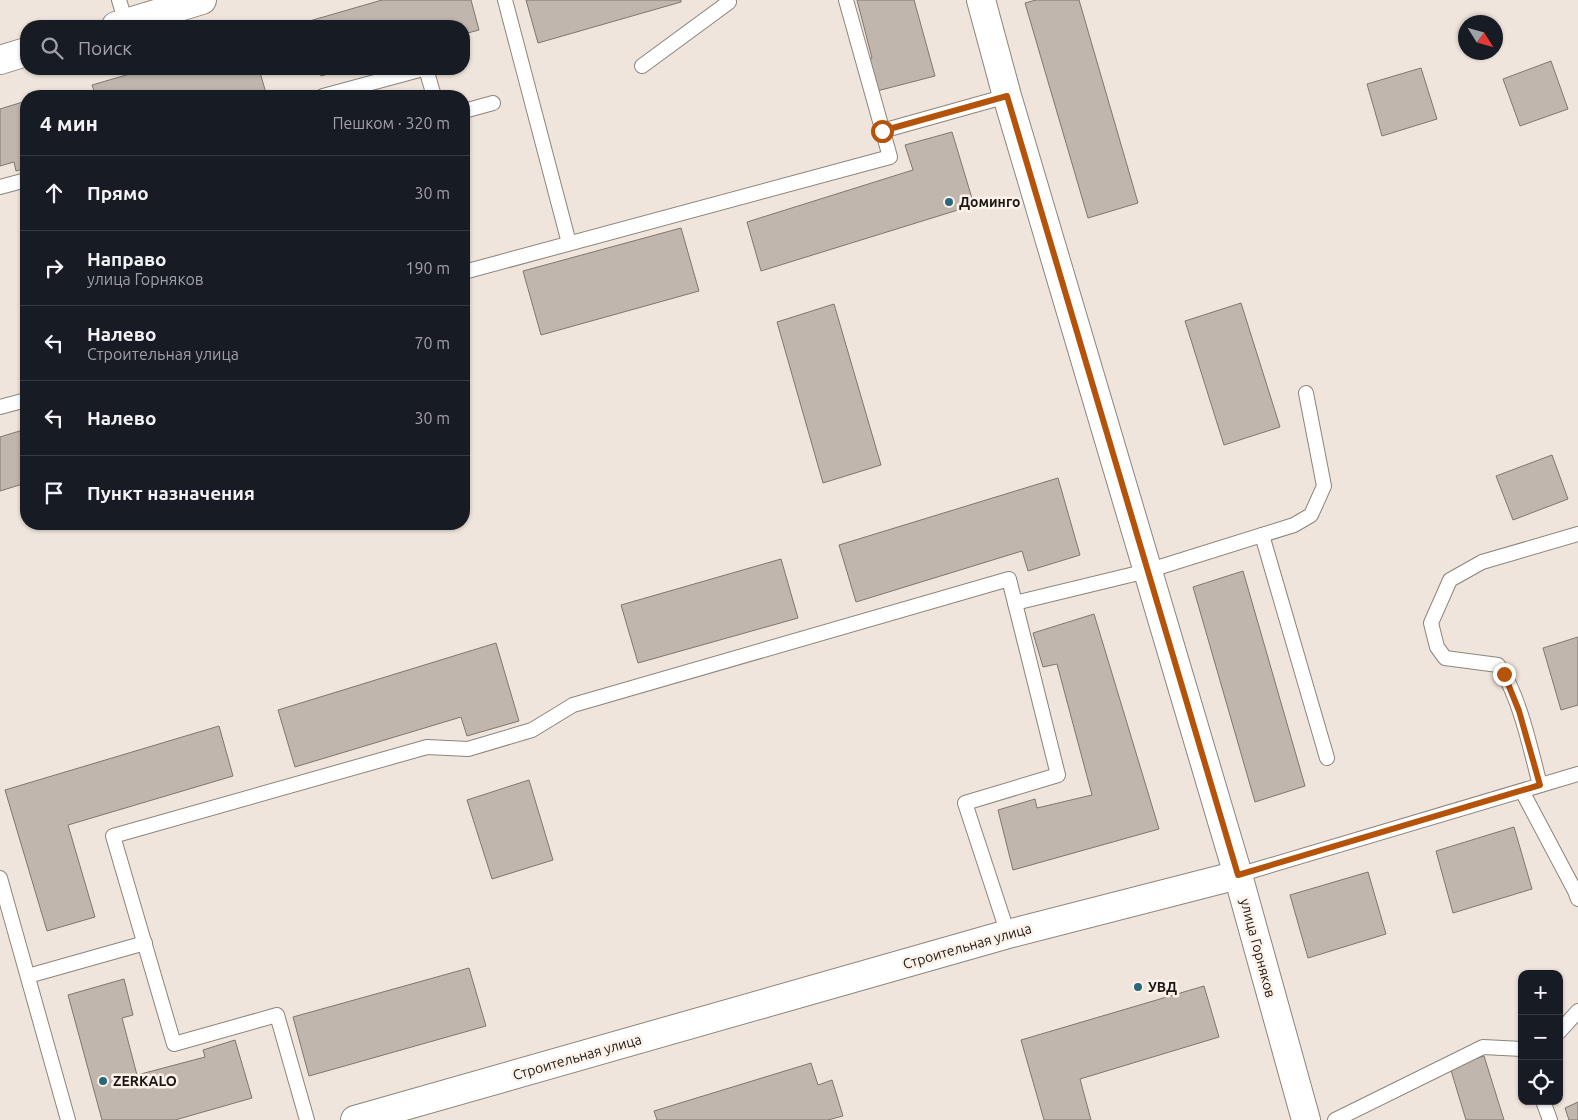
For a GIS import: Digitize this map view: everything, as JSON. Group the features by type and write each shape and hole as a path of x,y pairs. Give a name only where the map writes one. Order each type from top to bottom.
{"street":[{"path":"120,16 202,0"},
{"name":"улица Горняков","path":"981,0 1007,96 1238,875 1306,1120"},
{"path":"0,60 20,54"},
{"name":"Строительная улица","path":"356,1120 1008,934 1238,875"}],"lane":[{"path":"505,0 569,243"},
{"path":"470,270 890,157 846,0"},
{"path":"642,66 731,1"},
{"path":"345,90 402,75"},
{"path":"426,75 432,90"},
{"path":"882,131 1007,96"},
{"path":"470,109 493,103"},
{"path":"0,187 20,182"},
{"path":"1015,603 1147,571 1294,525 1311,515 1324,486 1306,393"},
{"path":"0,407 20,402"},
{"path":"1540,785 1519,711 1504,674 1498,665 1445,658 1437,648 1431,623 1450,580 1482,562 1578,534"},
{"path":"1262,535 1327,758"},
{"path":"308,1120 277,1015 174,1044 114,836 427,747 468,749 532,730 573,705 1008,579 1058,775 965,803 1008,934"},
{"name":"Строительная улица","path":"1238,875 1578,774"},
{"path":"1522,791 1578,899"},
{"path":"0,878 68,1120"},
{"path":"28,976 145,944"},
{"path":"1563,1028 1578,1011"},
{"path":"1335,1120 1361,1114 1418,1078 1483,1047 1518,1049"},
{"path":"1544,1105 1550,1120"}],"building":[{"path":"382,0 471,0 479,30 470,32 470,20 313,20"},
{"path":"526,0 681,0 681,2 538,43"},
{"path":"857,0 914,0 935,76 873,92 864,60 872,58"},
{"path":"1036,0 1079,0 1138,203 1088,218 1025,3"},
{"path":"1551,61 1568,109 1520,126 1503,79"},
{"path":"1421,68 1437,119 1382,136 1367,84"},
{"path":"126,75 261,75 265,90 94,90 92,85"},
{"path":"20,103 20,170 16,171 14,162 0,166 0,109"},
{"path":"952,132 974,205 761,271 747,222 913,170 905,145"},
{"path":"681,228 699,291 541,335 523,271"},
{"path":"1241,303 1280,427 1224,445 1185,321"},
{"path":"834,304 881,465 823,483 777,322"},
{"path":"20,431 20,485 0,491 0,437"},
{"path":"1552,455 1568,499 1513,520 1496,476"},
{"path":"1058,478 1080,555 1028,571 1022,551 856,602 839,545"},
{"path":"781,559 798,618 638,663 621,605"},
{"path":"1243,571 1305,786 1255,802 1193,587"},
{"path":"1094,614 1159,829 1013,870 998,810 1035,799 1037,808 1092,795 1057,664 1043,667 1033,633"},
{"path":"1578,637 1578,705 1561,710 1543,648"},
{"path":"496,643 519,721 467,736 461,717 295,767 278,710"},
{"path":"219,726 233,776 68,825 95,917 47,931 5,790"},
{"path":"529,780 553,860 492,879 467,800"},
{"path":"1514,827 1532,889 1453,913 1436,851"},
{"path":"1368,872 1386,934 1308,958 1290,895"},
{"path":"469,968 486,1026 309,1076 293,1017"},
{"path":"124,979 133,1015 122,1018 137,1075 205,1057 203,1050 235,1040 252,1098 175,1120 102,1120 68,995"},
{"path":"1204,986 1219,1037 1080,1079 1091,1120 1044,1120 1021,1040"},
{"path":"1484,1056 1504,1120 1466,1120 1450,1067"},
{"path":"811,1063 818,1085 832,1080 843,1116 828,1120 657,1120 654,1111"},
{"path":"1578,1102 1578,1120 1569,1120 1565,1108"}],"place":[{"name":"Доминго","path":"949,202"},
{"name":"УВД","path":"1138,987"},
{"name":"ZERKALO","path":"103,1081"}],"route":[{"path":"882,131 1007,96 1238,875 1540,785 1519,711 1504,674"}]}
